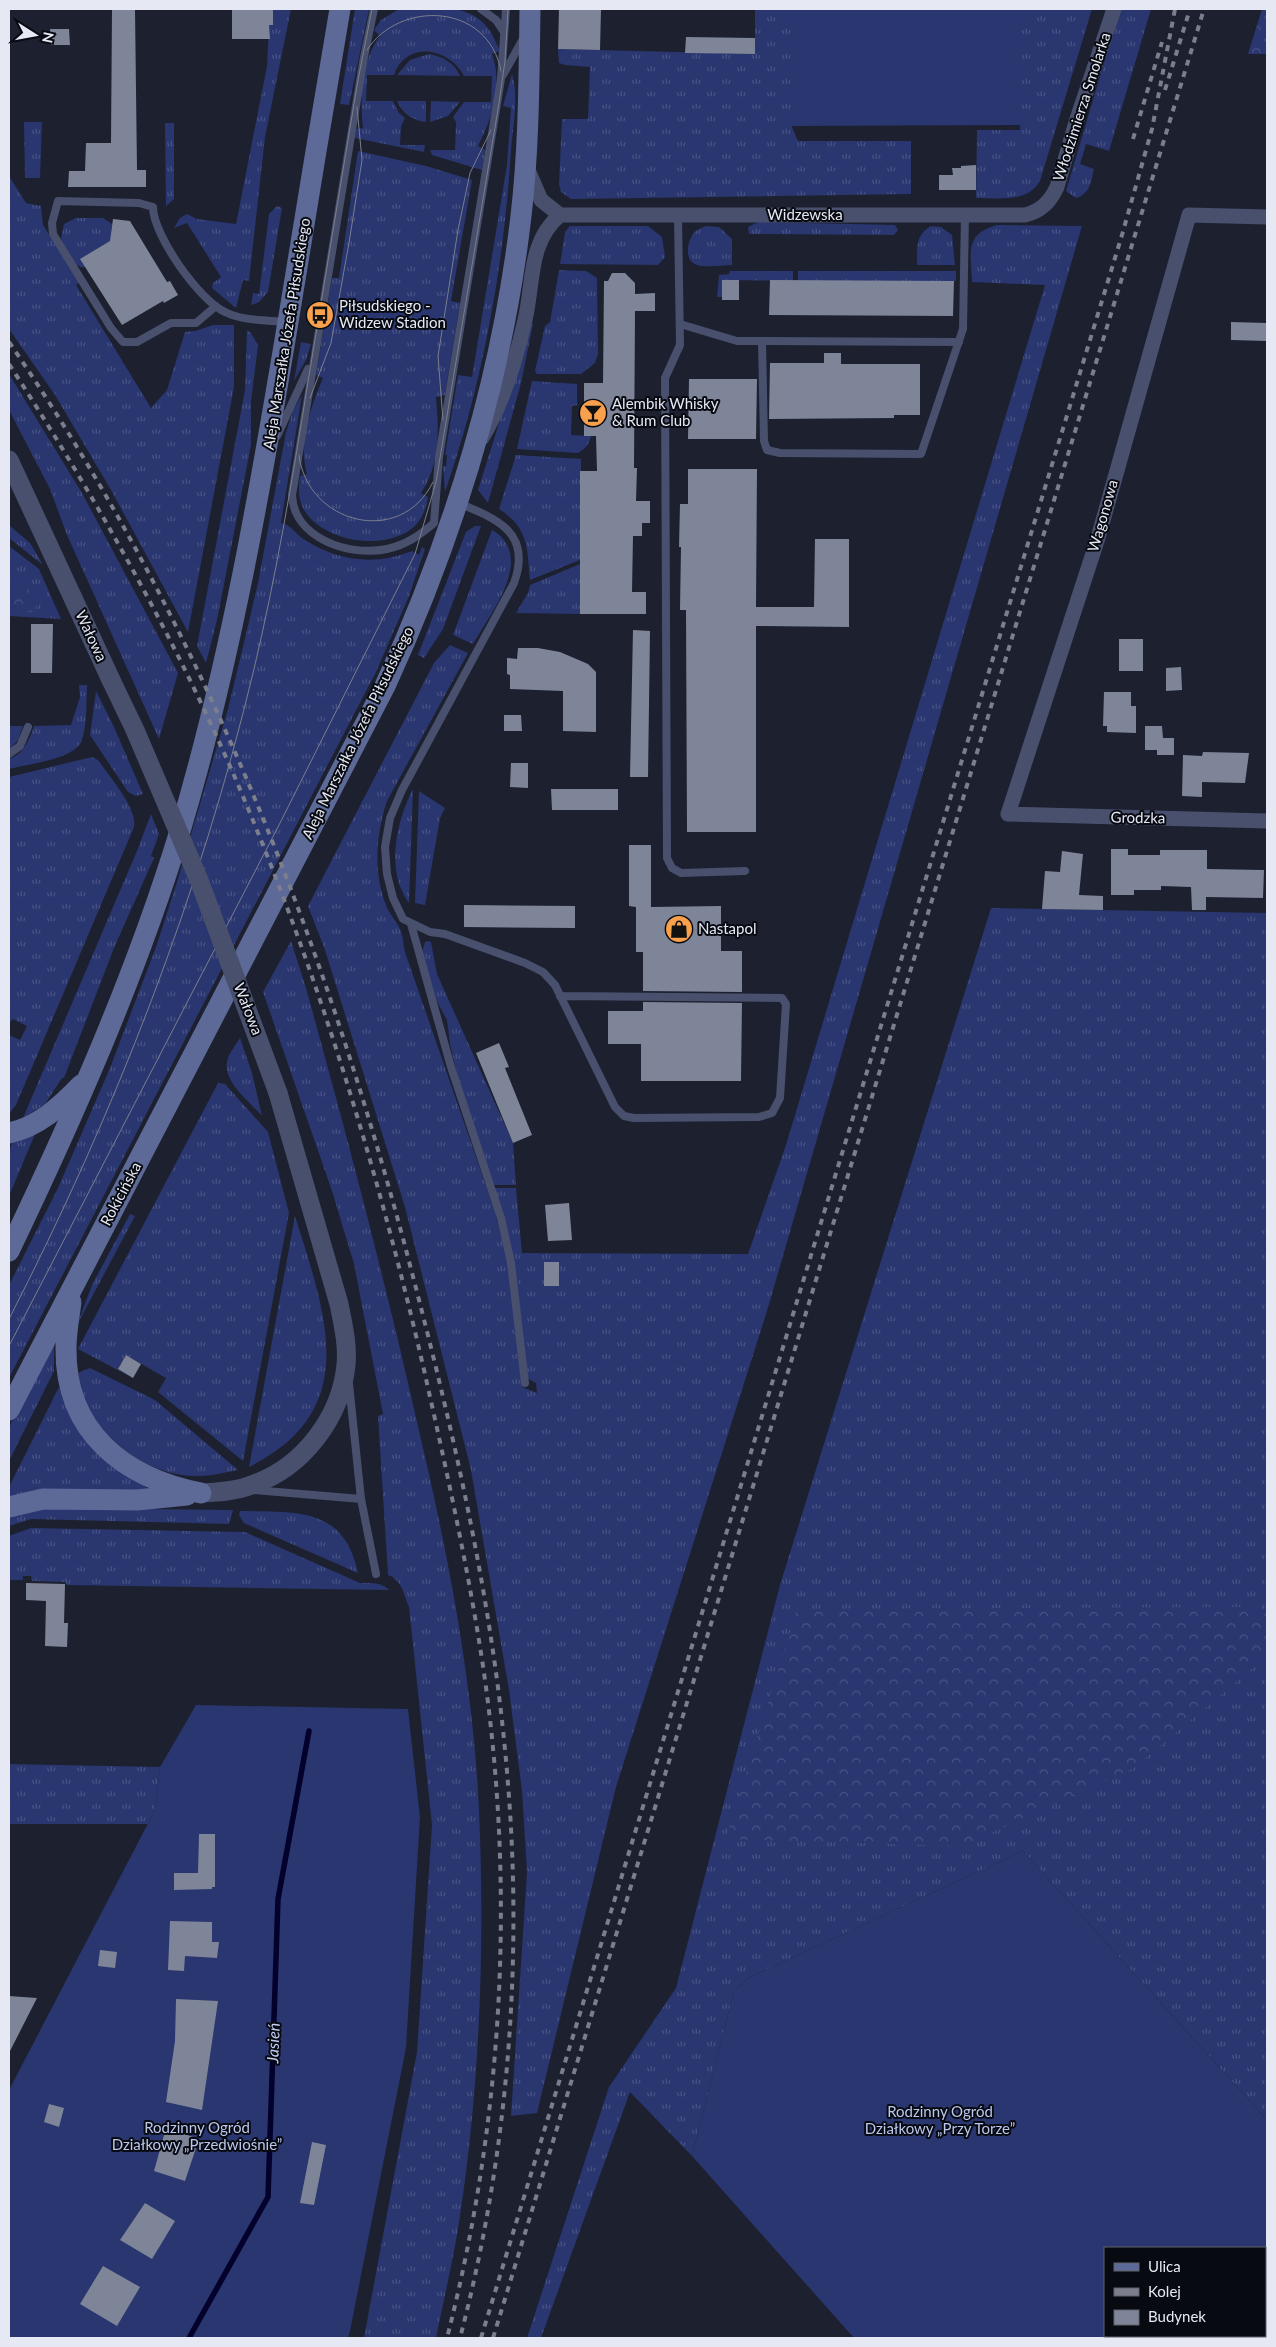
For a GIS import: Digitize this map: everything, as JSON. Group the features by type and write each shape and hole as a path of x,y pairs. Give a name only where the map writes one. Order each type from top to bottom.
{"main road":[{"name":"Aleja Marszałka Józefa Piłsudskiego","path":"91,1074 154,907 179,832 203,749 227,652 266,457 340,9"},
{"name":"Aleja Marszałka Józefa Piłsudskiego","path":"235,977 385,686 420,606 442,526 458,503 475,450 507,310 521,215 529,106 530,18"},
{"name":"Rokicińska","path":"9,1410 235,977"},
{"path":"9,1133 33,1125 54,1111 91,1074"},
{"path":"9,1251 91,1074"},
{"path":"80,1274 72,1302 66,1347 70,1388 82,1418 104,1447 133,1469 163,1483 201,1493"},
{"path":"9,1507 44,1499 137,1500 201,1493"}],"street":[{"name":"Włodzimierza Smolarka","path":"1046,204 1057,187 1076,122 1114,9"},
{"path":"475,450 494,418 520,341 539,242 548,227 560,215 541,200 536,193 525,161"},
{"name":"Widzewska","path":"560,215 1026,214 1036,212 1046,204"},
{"name":"Wagonowa","path":"1008,814 1098,538 1189,215 1267,217"},
{"name":"Wałowa","path":"11,471 135,730 199,880 278,1093 335,1286 346,1352 344,1376 338,1397 328,1420 313,1442 298,1458 280,1471 255,1484 240,1489 201,1493"},
{"name":"Grodzka","path":"1008,814 1267,821"}],"lane":[{"path":"374,9 369,28 315,348 292,495 292,505 301,522 309,530 330,542 351,549 363,550 382,550 400,545 442,526 439,457 501,79 506,34 506,9"},
{"path":"369,28 380,9"},
{"path":"481,9 496,20 506,34"},
{"path":"501,79 530,18"},
{"path":"216,306 196,323 171,323 137,342 123,342 111,328 53,234 52,223 58,201 139,203 153,206 153,215 159,231 191,282 216,306 222,311 235,316 288,323"},
{"path":"762,341 764,441 767,450 780,453 921,454 959,342 964,320 965,214"},
{"path":"678,216 680,345 665,378 668,642 667,858 672,868 681,873 745,871"},
{"path":"680,324 731,339 762,341 959,342"},
{"path":"266,457 307,374 315,348"},
{"path":"458,503 491,516 512,533 517,543 519,568 514,583 402,790 390,818 386,847 387,874 392,898 403,919 430,932 445,934 525,963 543,972 555,985 560,996 615,1107 624,1116 634,1118 759,1118 772,1113 780,1098 786,1004 782,998 560,996"},
{"path":"9,754 20,746 28,727"},
{"path":"411,924 451,1067 501,1218 511,1262 525,1383"},
{"path":"346,1352 361,1499 376,1574"},
{"path":"240,1489 361,1499"}],"green space":[{"path":"446,8 458,10 478,19 493,36 500,51 492,54 495,65 496,89 488,124 478,146 485,150 482,170 432,155 430,150 455,150 456,122 453,117 464,102 491,102 492,76 464,76 457,66 438,54 417,52 408,56 400,64 394,75 367,75 366,101 393,101 399,113 405,118 401,126 400,145 425,145 424,152 355,138 356,129 363,128 362,92 365,68 380,36 374,30 381,20 399,9"},
{"path":"273,9 291,9 265,137 249,281 243,280 236,308 212,288 213,283 221,277 187,223 174,228 180,218 187,214 197,219 236,224 267,66 269,25 273,25"},
{"path":"355,9 369,9 349,105 340,104"},
{"path":"755,9 791,9 791,125 798,141 911,141 911,194 571,199 561,192 559,184 562,119 588,119 590,67 559,63 558,49 755,54"},
{"path":"791,9 1021,9 1021,125 791,126"},
{"path":"1021,9 1092,9 1040,181 1028,193 1020,196 1012,198 976,198 977,130 1020,130"},
{"path":"1120,9 1151,9 1109,151 1086,144 1080,164 1094,169 1091,183 1087,190 1076,198 1066,191"},
{"path":"1262,9 1267,9 1267,54 1248,54"},
{"path":"429,54 448,61 455,67 460,76 397,75 410,60"},
{"path":"512,74 515,92 515,112 508,193 497,280 481,366 445,492 443,466 446,466 447,455 445,455 458,375 472,377 507,165 511,108 503,106"},
{"path":"397,101 426,101 426,122 408,116"},
{"path":"431,101 460,102 448,116 430,122"},
{"path":"24,122 42,122 40,178 25,178"},
{"path":"165,123 174,123 174,199 166,206"},
{"path":"358,151 426,166 472,180 451,301 460,303 445,395 436,397 437,447 432,471 421,493 428,497 426,507 420,519 410,530 384,540 370,541 340,536 327,531 315,523 303,509 299,491 300,476 307,474 304,450 305,437 310,413 323,378 316,375 332,278 339,278"},
{"path":"9,176 26,203 41,206 43,225 79,283 76,285 151,408 167,390 185,332 213,325 234,325 234,387 188,632 111,490 55,395 9,329"},
{"path":"277,206 282,208 268,292 259,302 251,305 253,293 259,294 269,214"},
{"path":"76,218 103,218 112,224 111,234 120,235 81,259 86,267 77,265 69,258 61,238 64,224"},
{"path":"758,222 895,225 898,230 894,235 749,234 748,227"},
{"path":"997,225 1082,226 767,1311 616,1787 537,2113 511,2116 527,1872 522,1791 509,1690 471,1470 405,1207 325,950 308,906 434,663 450,645 468,653 387,801 378,840 378,866 379,879 386,905 401,931 405,952 495,1212 509,1267 522,1387 537,1393 536,1383 527,1378 514,1264 494,1188 516,1188 522,1253 748,1254 786,1145 1045,285 972,282 971,254 974,239 986,229"},
{"path":"570,226 648,226 662,237 665,257 658,265 560,264 565,232"},
{"path":"706,226 719,227 732,239 732,265 701,266 690,260 688,247 691,238 696,231"},
{"path":"931,226 941,227 952,235 955,265 917,265 918,242 922,234"},
{"path":"559,270 586,271 597,278 598,354 595,363 581,374 537,374 535,371 545,326 550,322"},
{"path":"730,271 793,271 793,281 722,280 722,297 717,297 719,275 729,274"},
{"path":"798,271 956,271 956,281 798,281"},
{"path":"531,321 533,324 521,383 488,503 478,490"},
{"path":"247,330 258,345 251,402 251,445 217,620 206,663 197,646 245,390"},
{"path":"301,342 311,344 306,360 294,381"},
{"path":"9,374 82,493 178,673 159,739 67,535 50,489 9,410"},
{"path":"532,381 577,384 577,405 572,406 571,435 591,436 588,444 581,451 578,453 517,449"},
{"path":"302,395 281,523 318,547 344,557 371,560 384,559 412,551 419,555 422,547 425,549 409,596 376,672 9,1378 9,1285 58,1188 110,1068 156,947 228,709 258,583 286,432 293,411"},
{"path":"516,455 581,459 580,560 530,580 525,540 516,524 499,509"},
{"path":"9,525 30,543 43,565 9,538"},
{"path":"475,526 481,526 443,629 424,658 418,655 466,532"},
{"path":"492,530 505,541 510,555 510,570 506,586 498,602 473,644 453,635"},
{"path":"9,546 39,569 61,619 9,616"},
{"path":"580,564 580,614 516,613 528,593 530,585"},
{"path":"9,584 21,586 32,591 37,599 34,611 22,614 9,613"},
{"path":"79,685 87,685 86,710 83,736 76,748 59,757 9,769 9,759 22,750 34,726 71,725 80,697"},
{"path":"96,691 143,794 136,796 128,792 90,735"},
{"path":"9,726 23,726 18,740 9,750"},
{"path":"92,757 98,760 127,802 132,811 134,827 16,1105 9,1114 9,1035 20,1040 27,1026 13,1019 9,1023 9,777"},
{"path":"413,789 409,903 397,876 395,862 398,831"},
{"path":"419,791 445,808 440,818 425,905 415,903"},
{"path":"151,814 159,834 151,856 154,858 114,948 64,1078 62,1078 45,1104 23,1118 137,851"},
{"path":"991,908 1267,913 1267,2120 1023,1851 750,1977 734,1991 692,2156 630,2092 541,2338 527,2338 609,2087 676,1988 780,1585"},
{"path":"291,941 306,988 350,1150 404,1367 448,1566 465,1663 471,1712 476,1761 481,1861 479,2014 467,2166 455,2247 436,2338 364,2338 417,2052 432,1825 409,1607 399,1584 393,1577 388,1575 378,1416 383,1414 354,1264 332,1191 263,992"},
{"path":"425,942 431,942 437,974 513,1143 516,1185 493,1185 462,1095 450,1044 447,1020 435,998 422,952"},
{"path":"240,1038 252,1073 262,1116 238,1091 229,1077 227,1062"},
{"path":"218,1083 225,1084 268,1132 289,1213 243,1461 158,1392 166,1378 126,1355 118,1369 133,1378 78,1349"},
{"path":"35,1134 9,1196 9,1151 13,1141"},
{"path":"130,1214 135,1216 77,1325 92,1285"},
{"path":"295,1216 317,1288 324,1323 326,1356 322,1388 309,1417 285,1444 249,1467"},
{"path":"54,1339 54,1371 9,1461 9,1427"},
{"path":"90,1368 155,1400 238,1470 204,1476 175,1474 143,1462 128,1452 102,1428 92,1414 85,1399 78,1373"},
{"path":"59,1387 74,1424 83,1438 106,1461 153,1491 9,1499 9,1487"},
{"path":"45,1508 233,1510 229,1524 31,1519 9,1526 9,1517"},
{"path":"240,1511 298,1513 314,1517 329,1524 341,1535 351,1551 358,1573 244,1523 239,1515"},
{"path":"31,1528 245,1532 360,1583 379,1584 389,1590 67,1585 65,1582 32,1581 31,1576 23,1576 23,1580 9,1580 9,1536"},
{"path":"1240,1607 1267,1610 1267,1656 1134,1768 962,1846 726,1839 797,1609"},
{"name":"Rodzinny Ogród Działkowy „Przedwiośnie”","path":"196,1705 408,1709 420,1817 406,2048 348,2338 9,2338 9,2090 155,1810 160,1767"},
{"path":"9,1764 160,1767 155,1810 148,1824 9,1824"},
{"name":"Rodzinny Ogród Działkowy „Przy Torze”","path":"1023,1851 1267,2120 1267,2338 854,2338 692,2156 734,1991 750,1977"}],"building":[{"path":"112,9 135,9 137,170 146,170 146,187 68,187 69,171 85,171 86,143 111,143"},
{"path":"232,9 273,9 273,25 269,25 270,39 232,39"},
{"path":"559,9 601,9 600,50 558,49"},
{"path":"50,29 69,29 70,45 51,45"},
{"path":"686,37 755,38 755,54 685,53"},
{"path":"976,165 976,190 939,190 939,175 953,175 952,168"},
{"path":"113,219 130,221 167,282 170,281 178,295 164,303 163,301 122,325 80,259 110,241"},
{"path":"612,273 625,273 635,283 635,294 655,293 655,311 635,311 634,468 637,468 636,501 650,501 650,523 642,523 642,536 633,536 632,592 646,592 646,614 580,614 580,471 597,471 596,436 584,436 584,383 603,383 604,281 608,281"},
{"path":"722,280 739,280 739,300 722,300"},
{"path":"770,280 954,281 953,316 769,315"},
{"path":"1231,322 1267,323 1267,341 1231,340"},
{"path":"824,353 841,353 841,364 920,364 920,415 894,415 894,418 769,419 770,363 824,363"},
{"path":"689,379 757,379 756,439 688,439"},
{"path":"688,469 757,469 756,607 814,607 815,539 849,539 849,627 756,626 756,832 687,832 686,610 680,610 681,547 679,547 680,504 688,504"},
{"path":"31,624 53,624 52,673 31,673"},
{"path":"633,630 650,631 648,777 630,777"},
{"path":"1119,639 1143,639 1143,671 1119,671"},
{"path":"518,648 538,648 560,652 588,664 596,672 596,732 563,731 563,691 510,689 510,675 507,674 507,658 517,659"},
{"path":"1181,667 1182,690 1166,691 1166,668"},
{"path":"1104,692 1131,692 1131,706 1136,706 1136,733 1107,732 1107,726 1103,726"},
{"path":"504,715 521,715 522,731 504,731"},
{"path":"1145,726 1162,726 1163,738 1174,738 1174,755 1157,755 1157,750 1145,750"},
{"path":"1203,752 1249,753 1245,783 1202,782 1202,797 1182,796 1183,755 1202,756"},
{"path":"511,763 528,763 528,788 510,787"},
{"path":"551,789 618,789 618,810 552,810"},
{"name":"Nastapol","path":"629,845 651,845 651,907 721,906 721,951 742,951 742,992 643,991 643,952 636,952 636,907 629,906"},
{"path":"1111,849 1128,849 1128,855 1160,855 1160,850 1207,850 1207,869 1264,870 1263,898 1206,897 1206,910 1192,910 1191,887 1161,886 1161,890 1134,890 1134,895 1111,895"},
{"path":"1062,851 1083,854 1079,895 1103,896 1103,910 1042,909 1045,871 1060,872"},
{"path":"464,905 575,906 575,928 464,927"},
{"path":"643,1002 742,1003 741,1081 641,1081 641,1044 608,1044 608,1011 643,1011"},
{"path":"499,1043 509,1067 505,1068 532,1135 513,1143 476,1053"},
{"path":"569,1203 572,1240 548,1241 545,1205"},
{"path":"544,1262 559,1262 559,1286 544,1286"},
{"path":"126,1355 141,1364 133,1378 118,1369"},
{"path":"26,1583 65,1584 64,1623 68,1623 67,1647 45,1646 46,1601 26,1600"},
{"path":"199,1834 215,1834 215,1887 212,1887 212,1889 174,1890 174,1873 198,1873"},
{"path":"170,1921 212,1922 212,1942 219,1942 217,1958 185,1956 184,1971 168,1970"},
{"path":"100,1950 117,1952 115,1968 98,1966"},
{"path":"9,1996 37,1998 9,2053"},
{"path":"176,1999 218,2001 202,2110 166,2102 175,2041"},
{"path":"49,2104 64,2108 59,2127 44,2122"},
{"path":"166,2128 199,2139 185,2181 154,2171"},
{"path":"312,2142 326,2145 314,2205 300,2203"},
{"path":"145,2203 175,2221 152,2259 120,2240"},
{"path":"103,2266 140,2287 117,2326 80,2304"}],"waterway":[{"name":"Jasień","path":"189,2338 268,2197 278,1899 309,1731"}],"tram line":[{"path":"9,1319 48,1241 84,1162 119,1082 151,1001 181,920 208,837 232,753 262,634 283,529 358,80 372,9"},
{"path":"9,1346 278,827 415,554 436,482 499,103 505,61 508,9"},
{"path":"367,50 381,34 400,22 420,16 441,16 461,21 479,32 493,48 501,71"},
{"path":"310,398 331,343 349,243 362,160 357,107"},
{"path":"443,420 438,356 458,230 470,173 491,130"},
{"path":"299,455 306,479 319,498 336,511 357,519 379,521 400,515 418,503 433,482"}],"railway":[{"path":"481,2338 1122,235 1152,129 1175,9"},
{"path":"1165,90 1190,9"},
{"path":"493,2338 1204,9"},
{"path":"1133,139 1162,42"},
{"path":"9,342 77,447 139,554 195,664 246,777 292,891 333,1008 371,1126 405,1246 439,1378 468,1512 492,1648 508,1784 512,1853 512,1993 500,2133 476,2270 460,2338"},
{"path":"9,364 74,468 135,574 191,682 242,794 297,934 345,1078 388,1223 432,1407 464,1555 483,1666 493,1750 499,1835 501,1919 498,2004 492,2088 481,2172 466,2255 447,2338"}],"place":[{"name":"Piłsudskiego - Widzew Stadion","path":"320,315"},
{"name":"Alembik Whisky & Rum Club","path":"593,413"},
{"name":"Nastapol","path":"679,929"}]}
